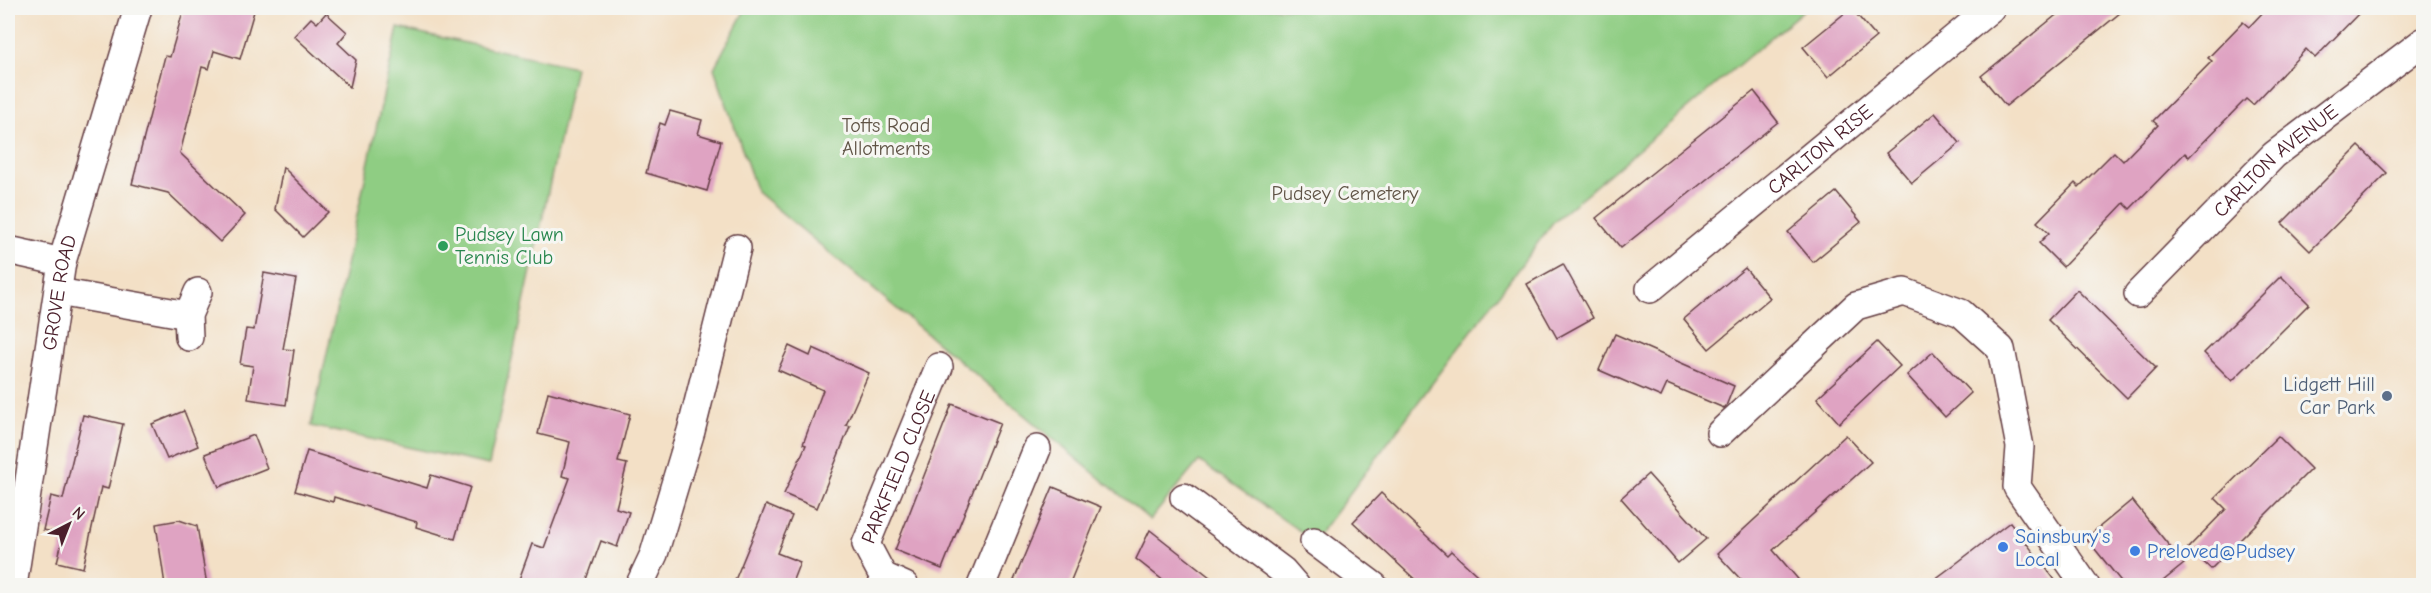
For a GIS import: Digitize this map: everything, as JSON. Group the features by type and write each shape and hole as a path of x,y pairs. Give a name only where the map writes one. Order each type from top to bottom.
{"street":[{"name":"GROVE ROAD","path":"13,585 62,262 138,8"},
{"name":"CARLTON RISE","path":"1650,289 1991,8"},
{"name":"CARLTON AVENUE","path":"2138,294 2274,155 2424,41"},
{"path":"639,585 654,554 691,431 737,248"},
{"path":"8,250 62,262"},
{"path":"58,292 192,315"},
{"path":"1720,433 1856,306 1904,292 1961,313 2001,349 2020,447 2017,487 2086,585"},
{"name":"PARKFIELD CLOSE","path":"905,585 883,576 866,544 939,367"},
{"path":"981,585 1037,449"},
{"path":"1184,497 1283,571 1296,585"},
{"path":"1314,541 1374,585"}],"green space":[{"name":"Pudsey Cemetery","path":"746,8 1806,8 1554,221 1314,541 1199,461 1150,520 757,192 714,68"},
{"name":"Pudsey Lawn Tennis Club","path":"398,28 575,67 489,465 311,426"}],"building":[{"path":"184,8 255,8 240,59 214,51 209,69 202,67 180,153 245,215 220,242 168,193 132,184 165,56 170,57"},
{"path":"1851,8 1876,37 1828,77 1803,47"},
{"path":"2065,8 2126,8 2006,106 1981,76"},
{"path":"2267,8 2364,8 2315,58 2306,49 2253,105 2246,99 2189,157 2185,153 2130,209 2124,203 2063,267 2039,243 2049,233 2037,222 2075,183 2079,187 2114,152 2123,161 2158,125 2153,121 2212,61 2208,58 2243,22 2249,27"},
{"path":"326,13 347,32 338,43 356,60 350,87 294,36 311,18 317,23"},
{"path":"1754,91 1778,122 1621,248 1596,218"},
{"path":"670,111 702,120 698,134 721,141 707,191 646,173 660,123 665,125"},
{"path":"1935,113 1960,143 1912,183 1886,153"},
{"path":"2359,146 2387,173 2310,251 2282,223"},
{"path":"283,167 328,212 303,237 275,209"},
{"path":"1836,192 1861,222 1813,262 1788,232"},
{"path":"1563,264 1593,318 1557,338 1527,284"},
{"path":"1745,268 1770,298 1709,349 1684,319"},
{"path":"264,273 296,279 283,349 294,350 286,405 248,399 253,366 240,364 246,329 254,330"},
{"path":"2281,276 2309,304 2232,381 2204,353"},
{"path":"2077,290 2156,368 2127,398 2048,320"},
{"path":"1615,334 1734,386 1726,406 1724,408 1667,384 1661,397 1599,370"},
{"path":"1877,342 1900,366 1839,423 1817,398"},
{"path":"789,346 810,356 813,348 869,373 846,425 850,426 817,508 784,494 806,445 803,444 823,390 778,370"},
{"path":"1933,352 1971,393 1945,417 1907,375"},
{"path":"548,392 630,414 618,462 627,464 616,508 629,512 617,547 601,541 585,585 517,585 532,544 544,548 570,478 562,476 570,442 538,434"},
{"path":"952,404 1000,423 942,569 895,550"},
{"path":"184,411 198,446 167,459 152,424"},
{"path":"83,415 123,424 108,489 101,487 83,568 57,562 64,534 43,530 51,496 63,499"},
{"path":"254,435 267,468 219,487 205,454"},
{"path":"1846,435 1871,462 1773,550 1803,585 1746,585 1717,554"},
{"path":"2278,436 2311,469 2211,569 2188,548 2226,509 2215,498"},
{"path":"307,451 427,488 431,475 470,487 455,539 416,527 417,522 334,497 333,502 295,491"},
{"path":"1648,474 1706,539 1678,563 1621,498"},
{"path":"1053,487 1101,507 1069,585 1012,585"},
{"path":"1381,493 1447,555 1451,551 1488,585 1421,585 1353,522"},
{"name":"Preloved@Pudsey","path":"2132,500 2184,564 2158,585 2124,585 2086,538"},
{"path":"766,505 792,516 777,553 800,562 791,585 733,585"},
{"path":"179,520 197,526 207,585 165,585 156,524"},
{"name":"Sainsbury's Local","path":"2010,522 2059,585 1927,585 1958,562"},
{"path":"1150,530 1220,585 1169,585 1136,559"}],"place":[{"name":"Pudsey Lawn Tennis Club","path":"443,246"},
{"name":"Lidgett Hill Car Park","path":"2387,396"},
{"name":"Sainsbury's Local","path":"2003,547"},
{"name":"Preloved@Pudsey","path":"2135,551"}],"park label":[{"name":"Tofts Road Allotments","path":"886,136"}]}
